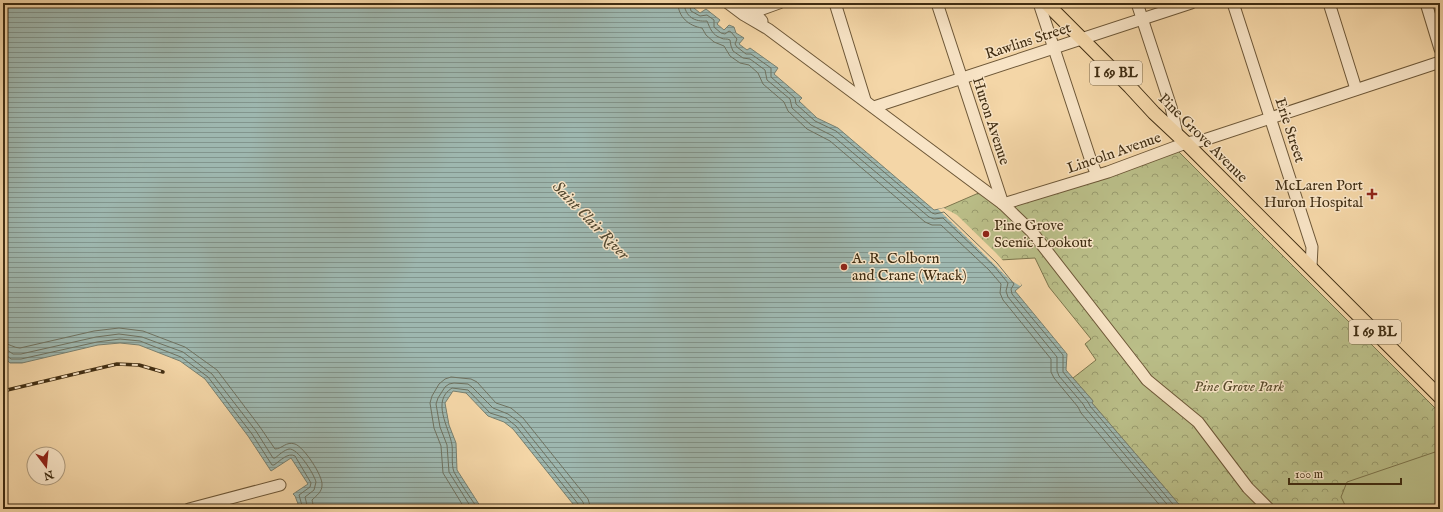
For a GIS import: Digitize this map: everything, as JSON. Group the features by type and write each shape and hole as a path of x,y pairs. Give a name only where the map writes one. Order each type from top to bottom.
{"main road":[{"name":"Pine Grove Avenue","path":"1046,3 1154,113 1182,139 1440,397"}],"street":[{"path":"728,3 744,15 768,29 1003,204 1032,232 1141,372 1154,385 1198,422 1248,488 1269,509"},
{"path":"742,3 754,12 768,29"},
{"path":"754,12 779,3"},
{"path":"835,3 870,104"},
{"name":"Huron Avenue","path":"937,3 1003,204"},
{"path":"1039,3 1091,162 1097,175"},
{"path":"1137,3 1170,107 1182,139"},
{"name":"Rawlins Street","path":"870,104 962,79 1191,3"},
{"name":"Erie Street","path":"1232,3 1271,118 1312,247 1310,267"},
{"path":"1329,3 1356,89"},
{"path":"1426,3 1440,48"},
{"name":"Lincoln Avenue","path":"1003,204 1097,175 1182,139 1204,140 1440,62"},
{"path":"189,509 280,486"}],"green space":[{"name":"Pine Grove Park","path":"1178,151 1440,413 1440,509 1183,509 1092,403 1093,401 1073,378 1096,360 1085,344 1091,339 1049,287 1035,258 1000,260 956,217 944,208 981,192 1000,207"},
{"path":"1438,451 1440,456 1440,509 1347,509 1341,497 1347,482"}],"water":[{"name":"Saint Clair River","path":"3,3 692,3 695,6 694,8 700,13 706,9 720,20 717,24 724,30 729,25 734,27 736,33 744,38 739,44 747,50 750,48 778,68 774,74 802,98 799,101 817,118 838,128 934,210 944,208 956,217 1022,285 1015,291 1067,354 1066,370 1093,401 1092,403 1183,509 577,509 513,429 504,422 488,416 466,393 453,391 445,403 449,425 456,443 457,470 482,509 300,509 293,494 308,484 291,458 271,471 248,436 205,379 180,361 139,345 120,343 98,345 22,363 10,363 3,357"}],"pier":[{"path":"944,208 957,215 996,253 1022,285 1020,286 1010,280 938,209"}],"railway":[{"path":"3,391 117,364 139,365 163,372"}],"place":[{"name":"McLaren Port Huron Hospital","path":"1372,194"},
{"name":"Pine Grove Scenic Lookout","path":"986,234"},
{"name":"A. R. Colborn and Crane (Wrack)","path":"844,267"}]}
